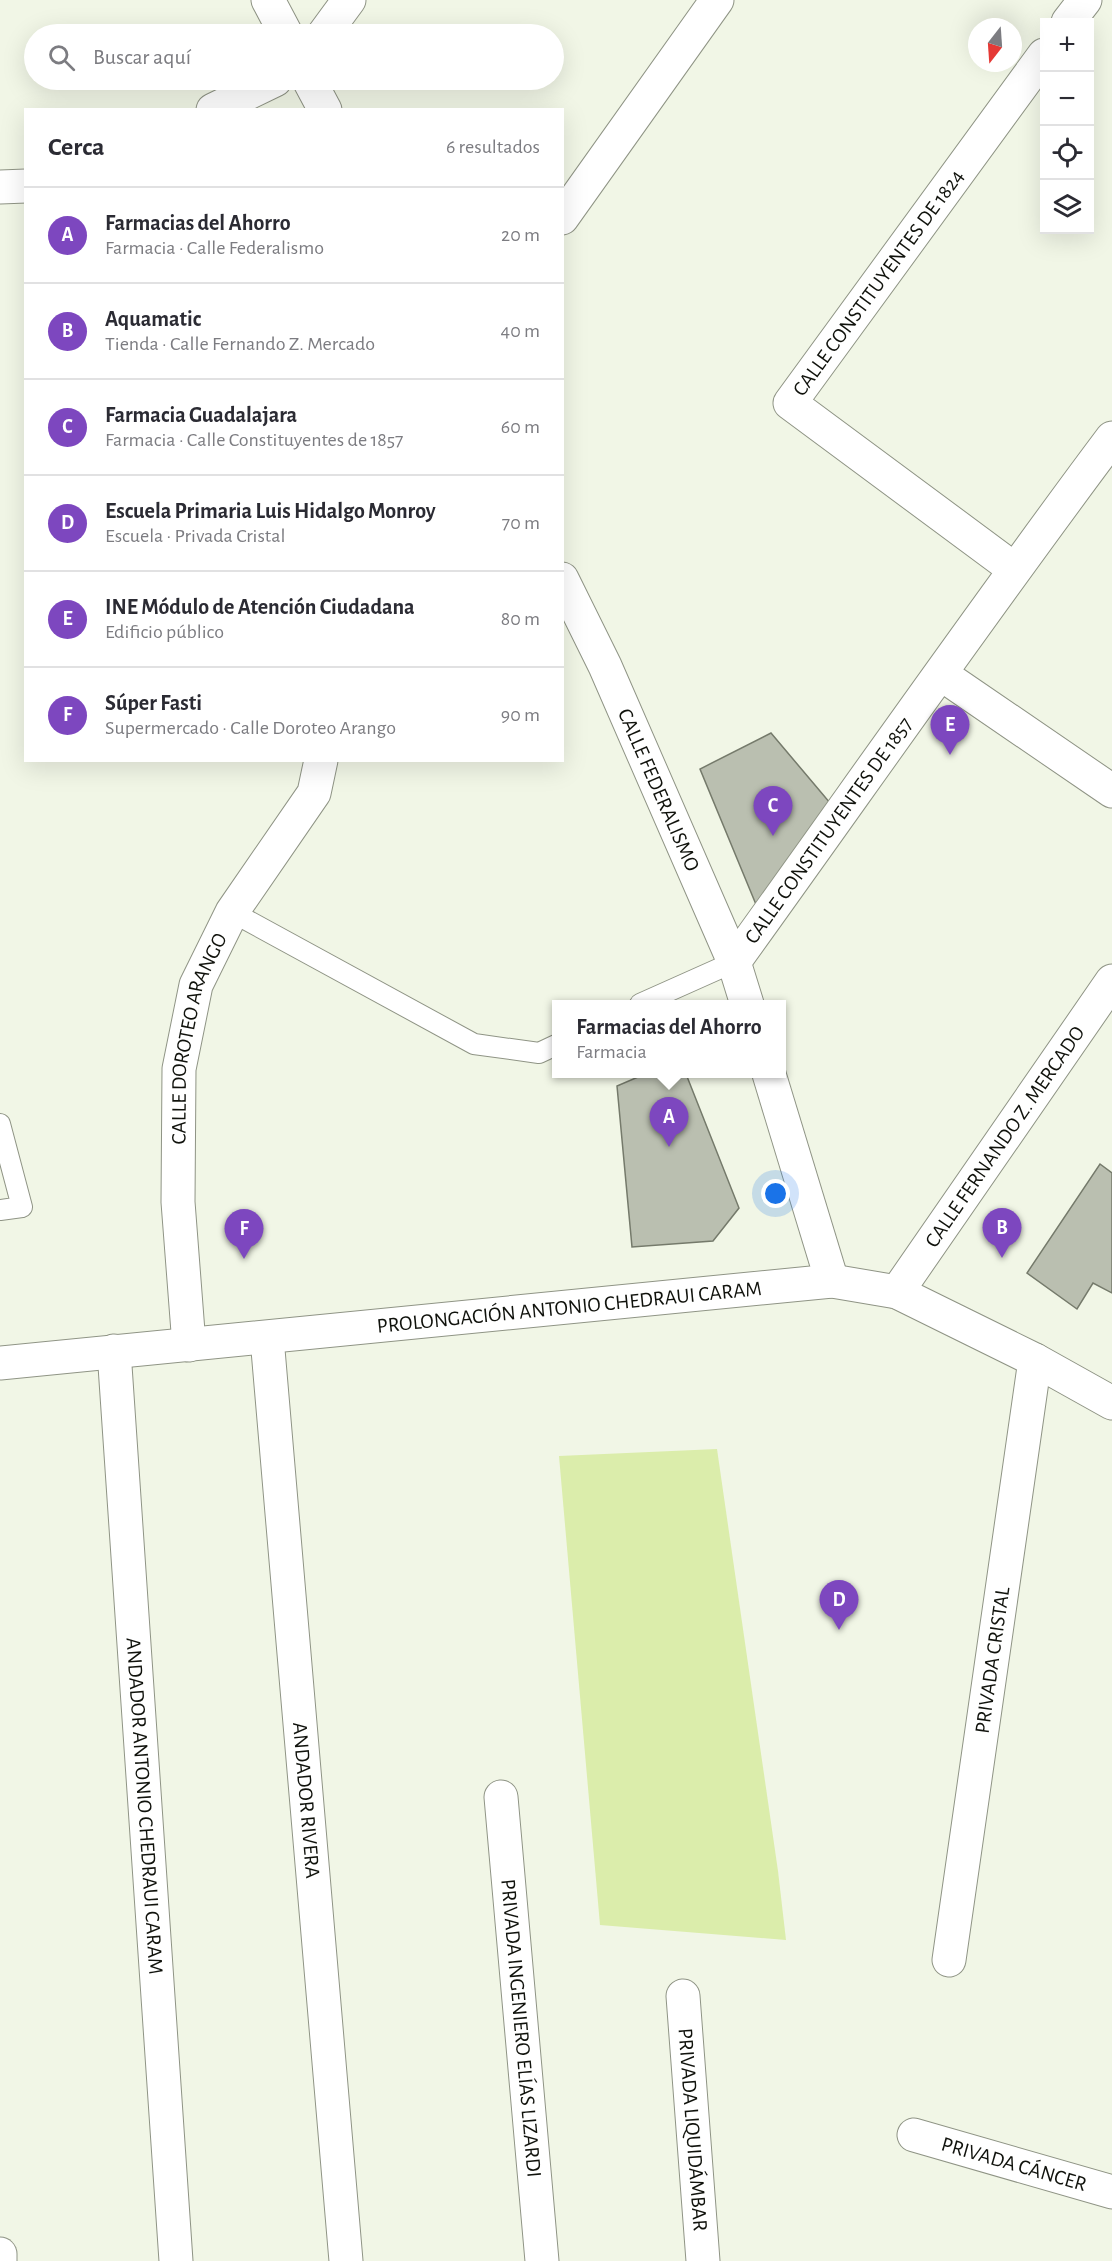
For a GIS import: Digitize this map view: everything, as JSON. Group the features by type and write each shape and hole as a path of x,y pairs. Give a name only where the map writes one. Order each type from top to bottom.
{"street":[{"path":"268,0 281,24"},
{"path":"331,24 349,0"},
{"path":"564,215 717,0"},
{"path":"1071,18 1085,0"},
{"name":"CALLE CONSTITUYENTES DE 1824","path":"1014,569 790,404 1040,60"},
{"path":"217,108 254,90"},
{"path":"314,90 324,108"},
{"path":"0,187 24,186"},
{"name":"CALLE CONSTITUYENTES DE 1857","path":"734,962 1014,569 1112,438"},
{"name":"CALLE FEDERALISMO","path":"564,583 605,666 734,962 745,1000"},
{"path":"941,674 1112,791"},
{"name":"CALLE DOROTEO ARANGO","path":"189,1346 178,1202 179,1069 196,986 232,912 314,793 321,762"},
{"name":"CALLE FERNANDO Z. MERCADO","path":"897,1292 1112,981"},
{"path":"770,1078 832,1281"},
{"name":"PROLONGACIÓN ANTONIO CHEDRAUI CARAM","path":"0,1363 832,1281 897,1292 1035,1360 1112,1403"},
{"name":"ANDADOR RIVERA","path":"267,1338 346,2261"},
{"name":"ANDADOR ANTONIO CHEDRAUI CARAM","path":"114,1351 176,2261"},
{"name":"PRIVADA CRISTAL","path":"949,1960 1035,1360"},
{"name":"PRIVADA INGENIERO ELÍAS LIZARDI","path":"501,1797 542,2261"},
{"name":"PRIVADA LIQUIDÁMBAR","path":"683,1996 703,2261"},
{"name":"PRIVADA CÁNCER","path":"914,2135 1112,2192"},
{"path":"0,2254 0,2261"}],"lane":[{"path":"232,912 474,1044 539,1053 552,1047"},
{"path":"651,1000 734,962"},
{"path":"0,1124 22,1208 0,1210"}],"green space":[{"path":"717,1449 786,1940 600,1925 559,1456"}],"building":[{"path":"771,733 836,810 762,919 700,769"},
{"path":"636,1078 688,1078 739,1208 713,1241 632,1247 617,1086"},
{"path":"1100,1164 1112,1173 1112,1293 1093,1283 1077,1309 1027,1273"}],"place":[{"name":"INE Módulo de Atención Ciudadana","path":"950,755"},
{"name":"Farmacia Guadalajara","path":"773,836"},
{"name":"Farmacias del Ahorro","path":"669,1147"},
{"name":"Aquamatic","path":"1002,1258"},
{"name":"Súper Fasti","path":"244,1259"},
{"name":"Escuela Primaria Luis Hidalgo Monroy","path":"839,1630"}]}
